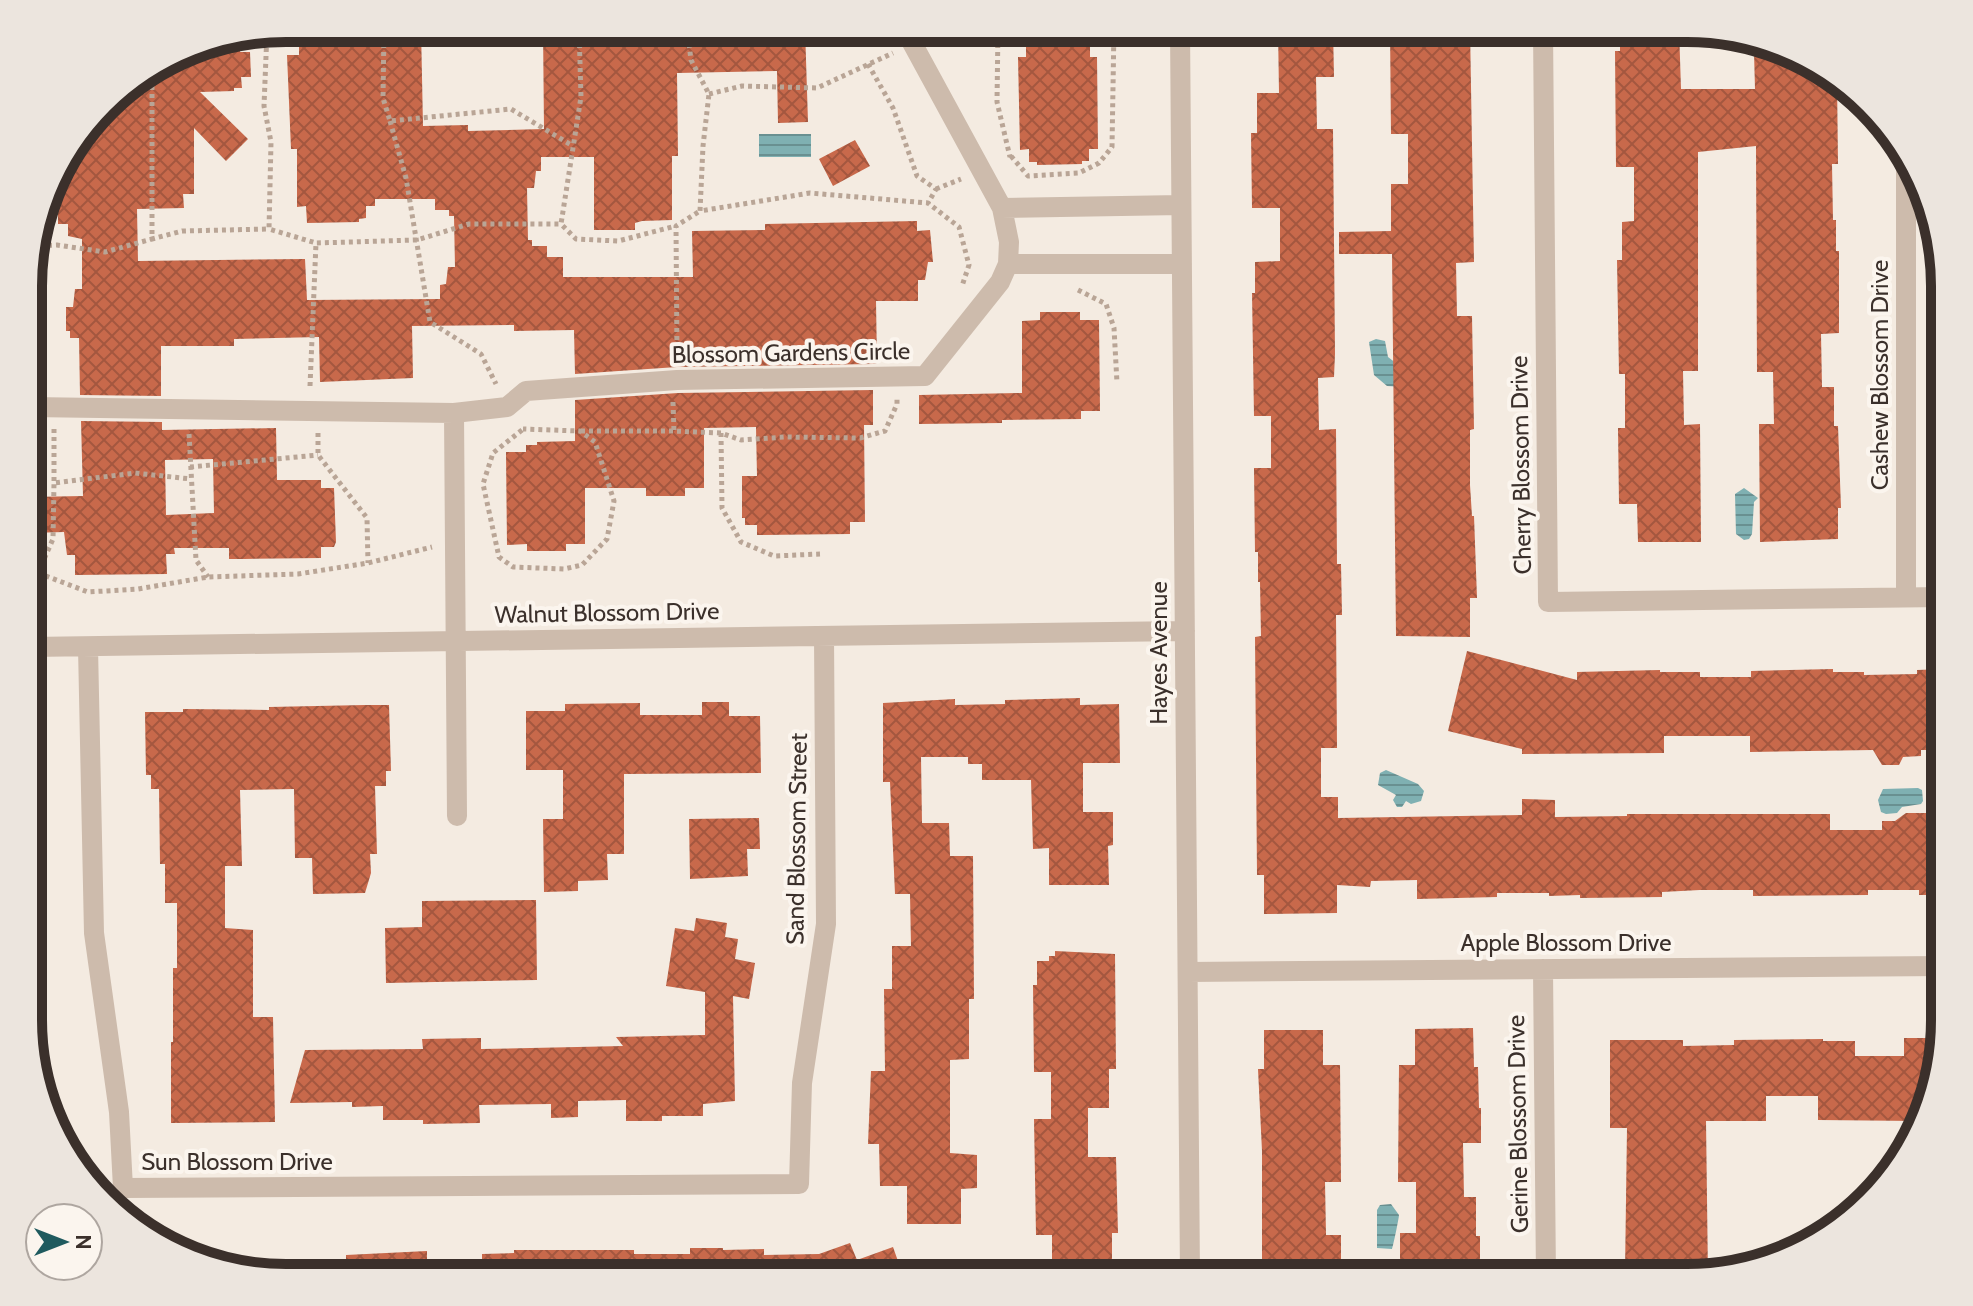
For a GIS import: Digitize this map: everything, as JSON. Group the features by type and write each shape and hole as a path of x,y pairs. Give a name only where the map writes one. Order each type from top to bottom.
{"street":[{"path":"911,42 1002,208 1009,242 1008,264 1182,264"},
{"name":"Hayes Avenue","path":"1180,42 1190,1263"},
{"name":"Cherry Blossom Drive","path":"1543,42 1548,602 1930,597"},
{"name":"Cashew Blossom Drive","path":"1906,181 1906,597"},
{"path":"1002,208 1181,205"},
{"name":"Blossom Gardens Circle","path":"42,407 454,413 507,407 526,391 677,380 925,376 1000,282 1008,264"},
{"path":"454,413 457,816"},
{"name":"Walnut Blossom Drive","path":"42,647 1185,631"},
{"name":"Sand Blossom Street","path":"799,1184 802,1083 826,924 824,636"},
{"name":"Sun Blossom Drive","path":"88,647 94,933 119,1112 123,1188 799,1184"},
{"name":"Apple Blossom Drive","path":"1188,972 1930,966"},
{"name":"Gerine Blossom Drive","path":"1543,969 1546,1263"}],"path":[{"path":"384,42 383,98 390,121 511,109 573,146"},
{"path":"561,224 581,97 579,42"},
{"path":"689,42 691,60 709,94 700,211"},
{"path":"709,94 742,86 817,88 868,64 899,42"},
{"path":"998,42 997,102 1011,156 1028,176 1079,173 1099,163 1112,147 1114,42"},
{"path":"267,43 264,106 271,142 269,229"},
{"path":"868,64 893,108 917,176 936,189"},
{"path":"152,83 152,239"},
{"path":"928,203 936,189 1011,156"},
{"path":"46,245 105,252 182,231 269,229 316,243 417,240 469,224 561,224 576,239 618,241 676,226 700,211 810,193 928,203 959,227 969,265 957,302 975,314"},
{"path":"676,226 677,380"},
{"path":"316,243 314,411 318,455 367,518 368,563"},
{"path":"1068,285 1106,304 1114,328 1117,383"},
{"path":"580,431 721,433 741,440 860,438 885,431 897,404 897,377"},
{"path":"42,564 53,539 54,407"},
{"path":"188,409 196,560 208,577"},
{"path":"721,433 722,508 741,542 774,556 820,554"},
{"path":"190,467 318,455"},
{"path":"54,483 135,473 191,479"},
{"path":"42,575 88,592 138,589 208,577 298,574 368,563 457,541"}],"water":[{"path":"759,134 811,134 811,157 759,157"},
{"path":"1376,339 1385,341 1388,357 1401,367 1404,387 1387,386 1374,375 1369,342"},
{"path":"1744,488 1758,498 1754,502 1752,534 1744,540 1736,534 1735,494"},
{"path":"1386,770 1418,784 1424,791 1421,801 1411,804 1406,801 1402,807 1397,807 1393,800 1396,795 1378,785 1380,773"},
{"path":"1883,789 1922,790 1921,804 1902,807 1897,813 1881,812 1878,800"},
{"path":"1391,1204 1399,1215 1392,1249 1377,1248 1377,1210 1380,1205"}],"building":[{"path":"299,42 421,42 423,126 468,125 468,131 544,129 543,42 805,42 808,122 778,123 777,71 677,73 678,156 672,156 672,220 642,221 635,223 635,230 594,230 594,157 541,157 541,171 536,171 534,188 527,188 528,240 532,240 532,246 547,246 547,257 563,257 563,277 693,277 692,231 765,230 765,224 917,221 917,231 930,230 933,262 928,262 925,280 918,280 918,301 876,301 877,363 873,364 677,367 575,374 574,330 514,331 514,325 412,326 413,378 320,382 319,337 234,339 234,346 161,346 161,396 80,395 79,338 70,338 70,331 66,331 66,307 73,307 75,289 82,289 82,239 68,236 68,224 58,224 61,193 83,151 125,103 178,67 223,50 240,47 240,52 250,52 251,77 241,77 242,88 234,88 234,91 200,92 248,139 226,161 194,128 194,194 183,194 184,208 137,209 138,261 305,259 307,300 440,299 440,285 446,284 448,267 455,267 454,216 449,216 449,210 435,210 435,199 375,199 375,206 366,206 366,218 359,219 359,222 307,223 306,206 297,207 297,149 291,149 287,55 299,55"},
{"path":"1085,42 1085,47 1090,47 1090,57 1097,57 1098,149 1089,149 1089,161 1082,161 1082,164 1037,165 1037,162 1029,162 1029,149 1020,150 1018,57 1026,57 1026,43"},
{"path":"1278,42 1333,42 1334,77 1316,77 1317,129 1333,129 1334,377 1318,378 1319,430 1336,429 1337,564 1341,564 1342,615 1336,615 1337,748 1321,748 1321,797 1338,797 1338,818 1522,815 1522,799 1555,800 1555,817 1830,814 1830,830 1882,830 1882,821 1895,821 1906,813 1930,813 1930,895 1919,895 1919,890 1868,890 1868,895 1753,896 1753,890 1700,890 1662,892 1662,897 1580,898 1580,895 1549,896 1549,893 1497,893 1497,897 1417,899 1417,880 1371,881 1370,887 1337,885 1337,913 1264,914 1264,875 1257,875 1255,637 1261,636 1258,552 1255,552 1254,468 1271,468 1271,416 1254,416 1252,293 1255,293 1255,262 1280,261 1280,208 1252,208 1251,133 1257,133 1257,93 1279,93"},
{"path":"1390,42 1470,42 1474,262 1456,263 1457,316 1472,316 1474,429 1470,430 1470,485 1477,598 1470,598 1470,637 1396,636 1392,254 1339,254 1339,232 1391,231 1391,184 1408,184 1408,134 1391,134"},
{"path":"1620,42 1679,42 1681,89 1755,89 1754,52 1795,67 1837,95 1838,164 1832,164 1833,220 1836,220 1836,251 1839,251 1839,333 1821,334 1822,387 1834,387 1834,426 1838,426 1841,508 1838,508 1838,539 1760,542 1759,424 1774,424 1773,372 1757,372 1756,146 1698,152 1698,371 1683,371 1684,425 1700,424 1701,542 1638,542 1637,504 1619,504 1618,428 1625,428 1625,374 1619,374 1617,260 1622,260 1622,222 1634,221 1634,167 1616,167 1615,51 1620,51"},
{"path":"855,140 870,166 833,186 819,159"},
{"path":"1040,312 1080,312 1080,320 1099,320 1100,411 1081,411 1081,419 919,424 919,395 1022,393 1022,321 1040,320"},
{"path":"873,390 873,425 864,425 865,522 850,522 850,534 757,535 757,525 745,525 745,518 742,518 742,476 757,476 756,427 704,428 704,488 685,488 685,496 646,496 646,488 585,488 585,544 566,544 566,551 527,551 527,544 507,545 506,452 526,452 526,445 537,445 537,442 575,441 575,400 678,393"},
{"path":"81,421 162,422 162,430 276,428 277,480 321,480 321,488 334,488 336,542 334,547 321,547 321,558 229,559 229,548 174,548 175,554 166,554 167,574 75,575 75,555 67,555 64,532 42,533 42,497 83,496","holes":["213,459 214,513 166,515 165,460"]},
{"path":"1467,651 1577,680 1577,672 1660,670 1700,672 1700,677 1751,677 1751,671 1833,669 1833,672 1864,672 1864,675 1917,674 1917,670 1930,670 1930,750 1921,750 1921,756 1903,757 1899,765 1882,765 1873,750 1750,752 1750,736 1664,736 1664,753 1522,754 1522,749 1448,731"},
{"path":"1080,698 1080,705 1119,704 1120,763 1083,763 1083,812 1113,812 1113,845 1108,846 1109,885 1049,885 1049,848 1033,849 1031,780 982,780 982,764 968,764 968,757 921,757 922,823 949,823 950,856 973,856 974,999 969,999 969,1059 950,1060 950,1153 977,1155 977,1188 961,1189 961,1224 907,1224 907,1186 880,1186 879,1144 868,1144 871,1071 885,1071 884,989 892,989 892,946 911,946 910,894 895,894 890,782 883,782 883,703 955,699 955,705 1005,704 1005,700"},
{"path":"702,702 729,702 729,716 760,716 761,773 624,774 624,854 607,854 608,880 578,881 578,891 544,892 543,819 563,819 563,770 526,770 526,711 565,711 565,704 640,703 640,715 702,715"},
{"path":"389,705 391,771 386,771 386,786 375,786 377,854 370,854 371,873 365,893 313,894 312,858 295,858 294,789 240,790 242,866 225,866 225,928 253,930 253,1017 273,1017 275,1122 171,1123 177,903 165,903 165,864 160,864 159,789 151,789 151,775 146,775 145,712"},
{"path":"759,818 760,849 747,849 748,876 690,879 689,819"},
{"path":"536,900 537,980 386,983 385,928 422,927 422,901"},
{"path":"696,918 727,923 725,937 738,939 735,959 755,963 749,999 733,996 735,1101 703,1104 703,1116 662,1116 662,1121 626,1121 626,1100 578,1101 578,1117 551,1118 551,1104 479,1105 480,1123 423,1124 423,1120 383,1120 383,1106 352,1107 352,1102 290,1103 305,1050 423,1049 422,1039 481,1038 481,1049 623,1046 616,1037 705,1035 705,992 666,986 675,928 694,931"},
{"path":"1055,951 1115,954 1116,1069 1109,1069 1109,1108 1088,1108 1088,1157 1116,1157 1118,1233 1112,1233 1112,1263 1052,1263 1052,1235 1036,1235 1034,1119 1051,1119 1051,1072 1034,1072 1033,985 1037,985 1037,961 1049,961 1049,956 1055,956"},
{"path":"1473,1028 1474,1067 1478,1067 1481,1108 1481,1143 1463,1143 1464,1197 1476,1197 1480,1263 1400,1263 1400,1233 1416,1233 1416,1182 1398,1182 1399,1065 1415,1065 1415,1029"},
{"path":"1264,1030 1323,1030 1323,1065 1340,1065 1341,1182 1325,1182 1326,1235 1341,1235 1341,1263 1262,1263 1258,1069 1264,1069"},
{"path":"1904,1038 1930,1038 1926,1067 1909,1121 1818,1120 1818,1096 1766,1096 1766,1121 1706,1121 1708,1263 1625,1263 1627,1128 1610,1128 1610,1040 1683,1040 1683,1046 1734,1045 1734,1040 1823,1039 1855,1041 1855,1056 1904,1056"},
{"path":"850,1243 857,1260 893,1247 899,1264 482,1264 482,1254 514,1253 514,1250 634,1250 634,1254 690,1254 690,1248 723,1248 764,1249 764,1255 819,1254"},
{"path":"427,1251 427,1264 346,1264 346,1255"}]}
